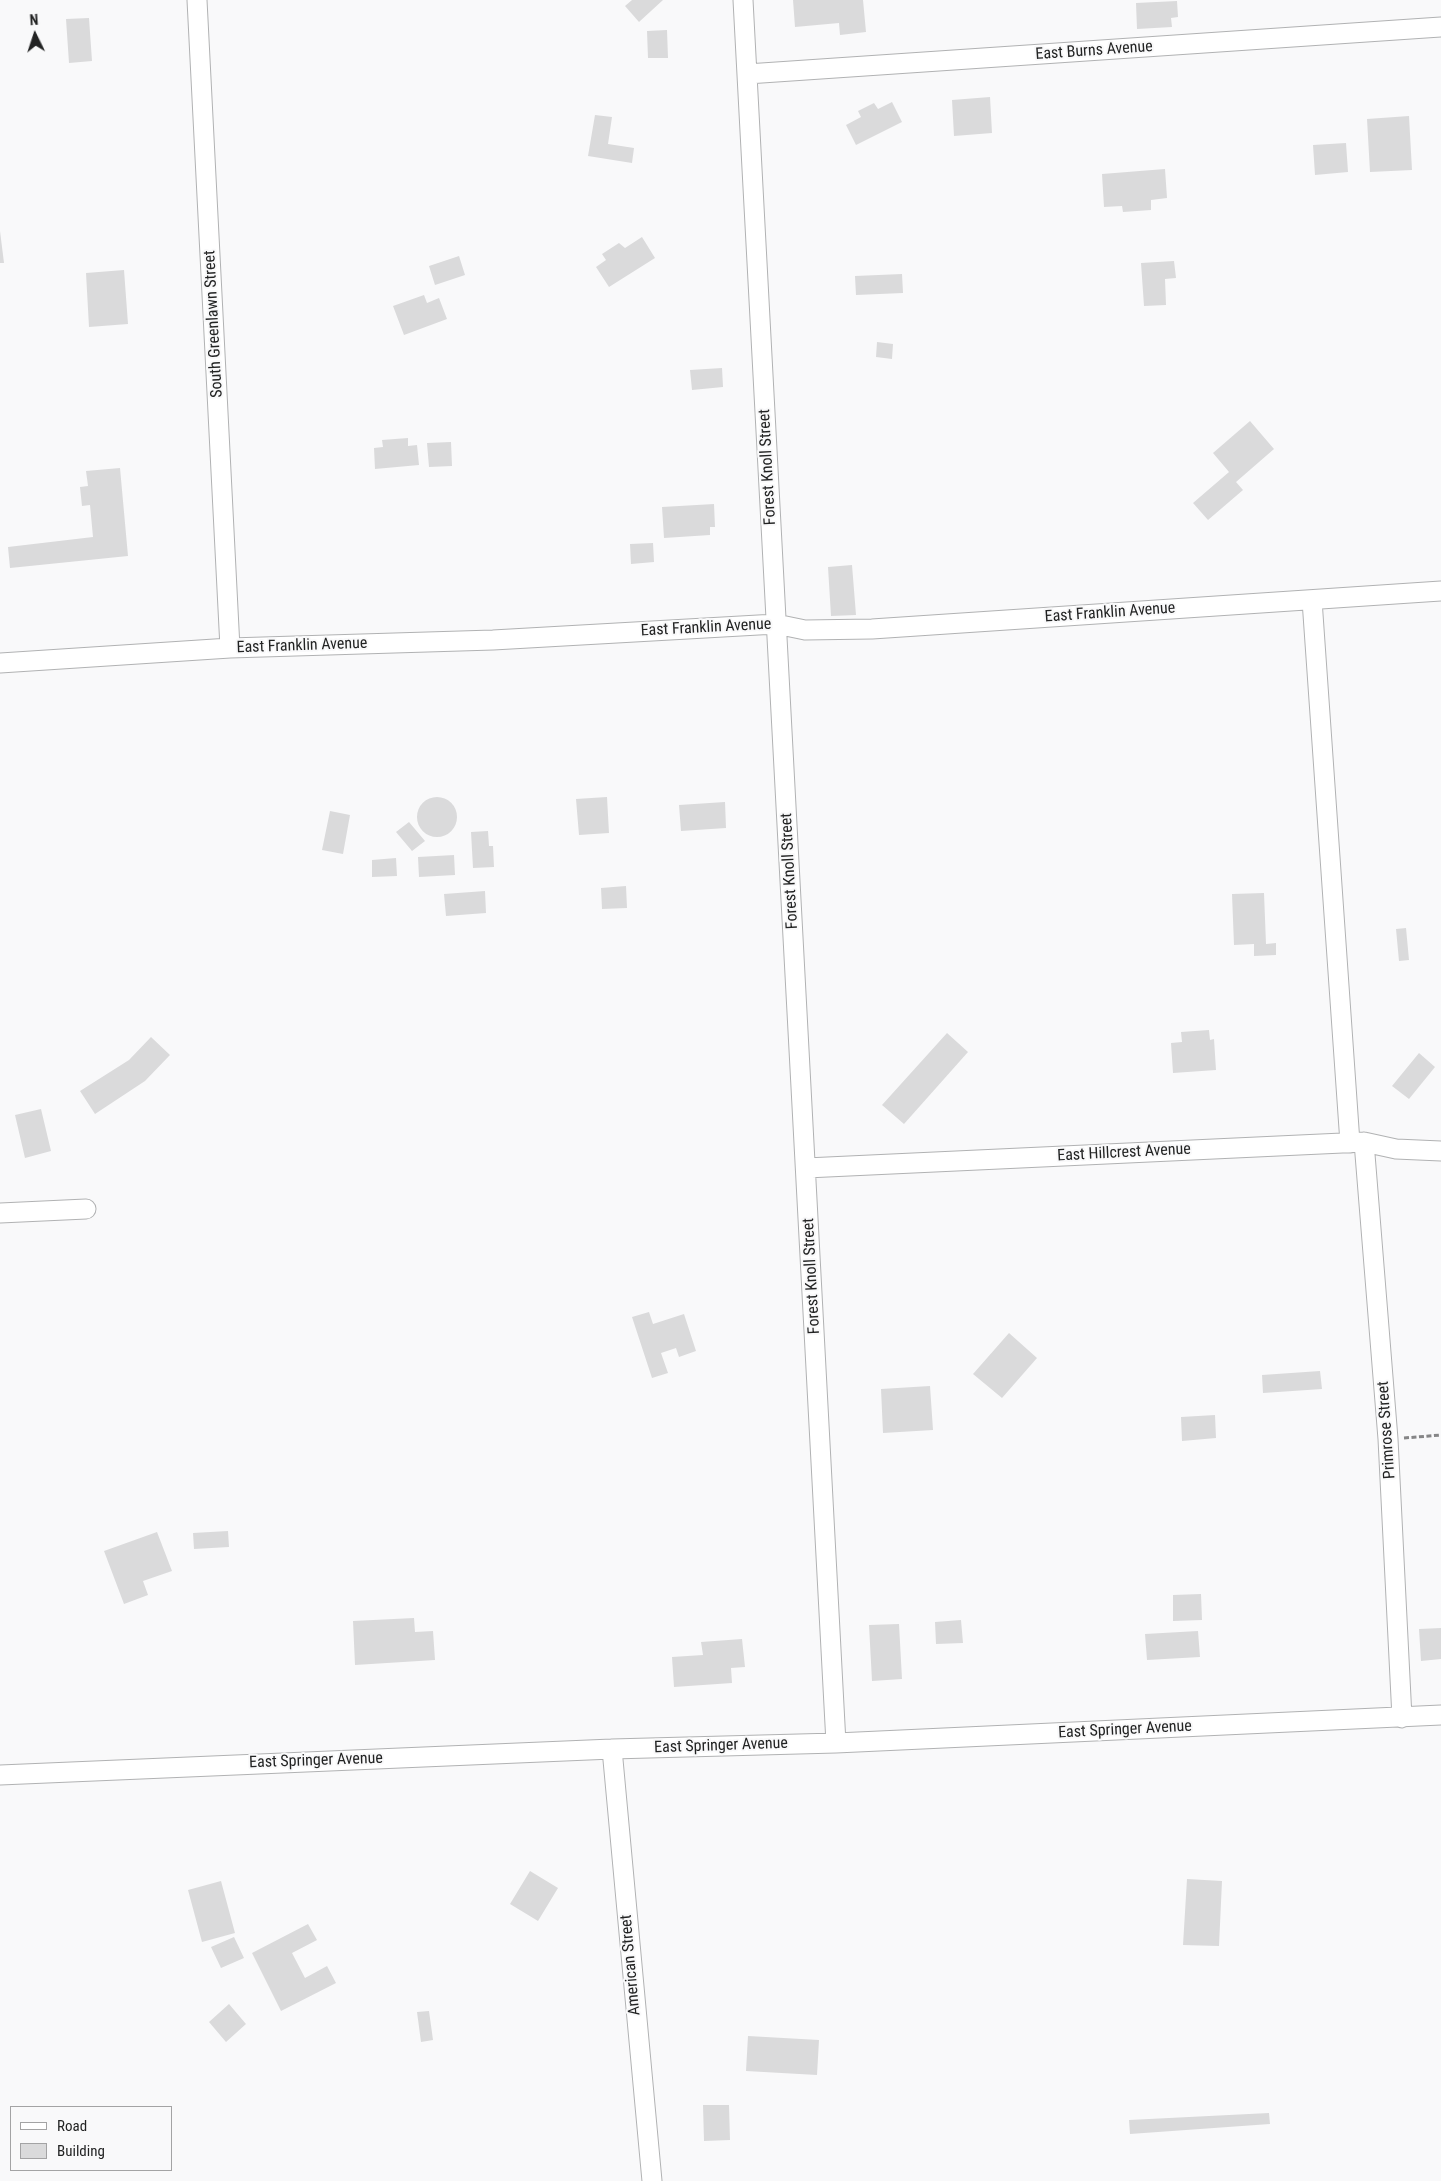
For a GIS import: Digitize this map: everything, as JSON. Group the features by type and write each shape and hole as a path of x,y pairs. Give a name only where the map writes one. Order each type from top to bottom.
{"street":[{"name":"South Greenlawn Street","path":"197,0 230,648"},
{"name":"Forest Knoll Street","path":"743,0 836,1743"},
{"name":"East Burns Avenue","path":"747,74 1441,27"},
{"name":"East Franklin Avenue","path":"0,663 230,648 493,640 776,624 805,630 872,629 1441,591"},
{"name":"Primrose Street","path":"1312,600 1357,1143 1388,1439 1402,1718"},
{"name":"East Hillcrest Avenue","path":"806,1168 1357,1143 1396,1149 1441,1151"},
{"path":"0,1213 86,1209"},
{"name":"East Springer Avenue","path":"0,1774 612,1749 836,1743 1441,1716"},
{"name":"American Street","path":"612,1749 652,2181"}],"path":[{"path":"1388,1439 1441,1435"}],"building":[{"path":"632,0 663,0 639,22 625,6"},
{"path":"793,0 863,0 866,32 840,35 839,23 795,27"},
{"path":"1177,1 1178,17 1171,18 1172,27 1137,29 1136,3"},
{"path":"89,18 92,61 69,63 66,19"},
{"path":"667,30 668,58 648,58 647,31"},
{"path":"990,97 992,133 954,136 952,100"},
{"path":"892,102 902,122 856,145 846,125 861,117 858,111 874,103 878,109"},
{"path":"595,115 612,117 608,144 634,148 632,163 588,156"},
{"path":"1409,116 1412,170 1370,172 1367,119"},
{"path":"1346,143 1348,172 1315,175 1313,145"},
{"path":"1165,169 1167,198 1151,200 1151,210 1123,212 1122,206 1104,207 1102,174"},
{"path":"0,231 4,263 0,263"},
{"path":"642,237 655,258 609,287 596,267 606,260 602,254 619,243 625,248"},
{"path":"459,256 465,275 435,285 429,266"},
{"path":"1174,261 1176,278 1165,279 1166,305 1144,306 1141,263"},
{"path":"124,270 128,324 89,327 86,273"},
{"path":"902,274 903,293 856,295 855,276"},
{"path":"424,295 427,303 439,298 447,319 404,335 393,306"},
{"path":"877,342 893,344 892,359 876,357"},
{"path":"722,368 723,387 692,390 690,370"},
{"path":"1250,421 1274,449 1236,482 1243,490 1208,520 1193,503 1229,472 1213,453"},
{"path":"408,438 408,446 417,445 419,465 375,469 374,448 383,447 382,440"},
{"path":"451,442 452,466 429,467 427,443"},
{"path":"120,468 128,556 10,568 8,547 93,537 90,505 82,506 80,487 88,486 86,471"},
{"path":"714,504 715,527 710,527 710,535 664,538 662,507"},
{"path":"653,543 654,562 631,564 630,544"},
{"path":"852,565 856,615 831,616 828,567"},
{"path":"441,797 448,800 454,806 457,817 456,825 448,834 441,837 433,837 426,834 418,825 417,813 420,806 429,798"},
{"path":"607,797 609,833 579,835 576,799"},
{"path":"725,802 726,828 681,831 679,805"},
{"path":"330,811 350,815 343,854 322,850"},
{"path":"409,822 425,841 412,851 396,832"},
{"path":"488,831 489,846 493,846 494,867 473,868 471,832"},
{"path":"454,855 455,875 419,877 418,857"},
{"path":"396,858 397,876 372,877 372,860"},
{"path":"626,886 627,908 602,909 601,888"},
{"path":"485,891 486,913 446,916 444,894"},
{"path":"1264,893 1266,944 1276,943 1276,955 1254,956 1254,944 1234,945 1232,894"},
{"path":"1406,928 1409,960 1399,961 1396,929"},
{"path":"1209,1030 1210,1040 1214,1039 1216,1070 1173,1073 1171,1043 1182,1042 1181,1032"},
{"path":"947,1033 968,1052 904,1124 882,1105"},
{"path":"151,1037 170,1055 145,1081 95,1114 80,1091 129,1060"},
{"path":"1419,1053 1435,1067 1409,1099 1392,1086"},
{"path":"41,1109 51,1151 25,1158 15,1115"},
{"path":"649,1312 653,1324 684,1314 696,1351 679,1357 676,1348 661,1353 668,1373 652,1378 632,1317"},
{"path":"1009,1333 1037,1358 1002,1398 973,1374"},
{"path":"1320,1371 1322,1389 1263,1393 1262,1375"},
{"path":"930,1386 933,1430 883,1433 881,1389"},
{"path":"1215,1415 1216,1438 1182,1441 1181,1417"},
{"path":"228,1531 229,1547 194,1549 193,1533"},
{"path":"157,1532 172,1571 143,1581 148,1595 124,1604 104,1551"},
{"path":"1201,1594 1202,1620 1173,1621 1173,1595"},
{"path":"414,1618 415,1632 433,1631 435,1660 355,1665 353,1621"},
{"path":"961,1620 963,1643 936,1644 935,1622"},
{"path":"899,1624 902,1679 872,1681 869,1625"},
{"path":"1441,1628 1441,1659 1421,1661 1419,1629"},
{"path":"1198,1631 1200,1657 1147,1660 1145,1634"},
{"path":"742,1639 745,1667 731,1668 732,1683 674,1687 672,1657 703,1655 701,1642"},
{"path":"530,1871 558,1888 538,1921 510,1904"},
{"path":"1187,1879 1222,1881 1219,1946 1183,1945"},
{"path":"221,1881 235,1933 202,1942 188,1890"},
{"path":"308,1924 317,1940 292,1953 305,1978 327,1966 336,1983 281,2011 252,1953"},
{"path":"234,1937 244,1958 221,1968 211,1947"},
{"path":"229,2004 246,2024 226,2042 209,2022"},
{"path":"429,2011 433,2040 421,2042 417,2012"},
{"path":"748,2036 819,2040 817,2075 746,2071"},
{"path":"703,2105 729,2105 730,2140 704,2141"},
{"path":"1269,2113 1270,2124 1130,2134 1129,2120"}]}
